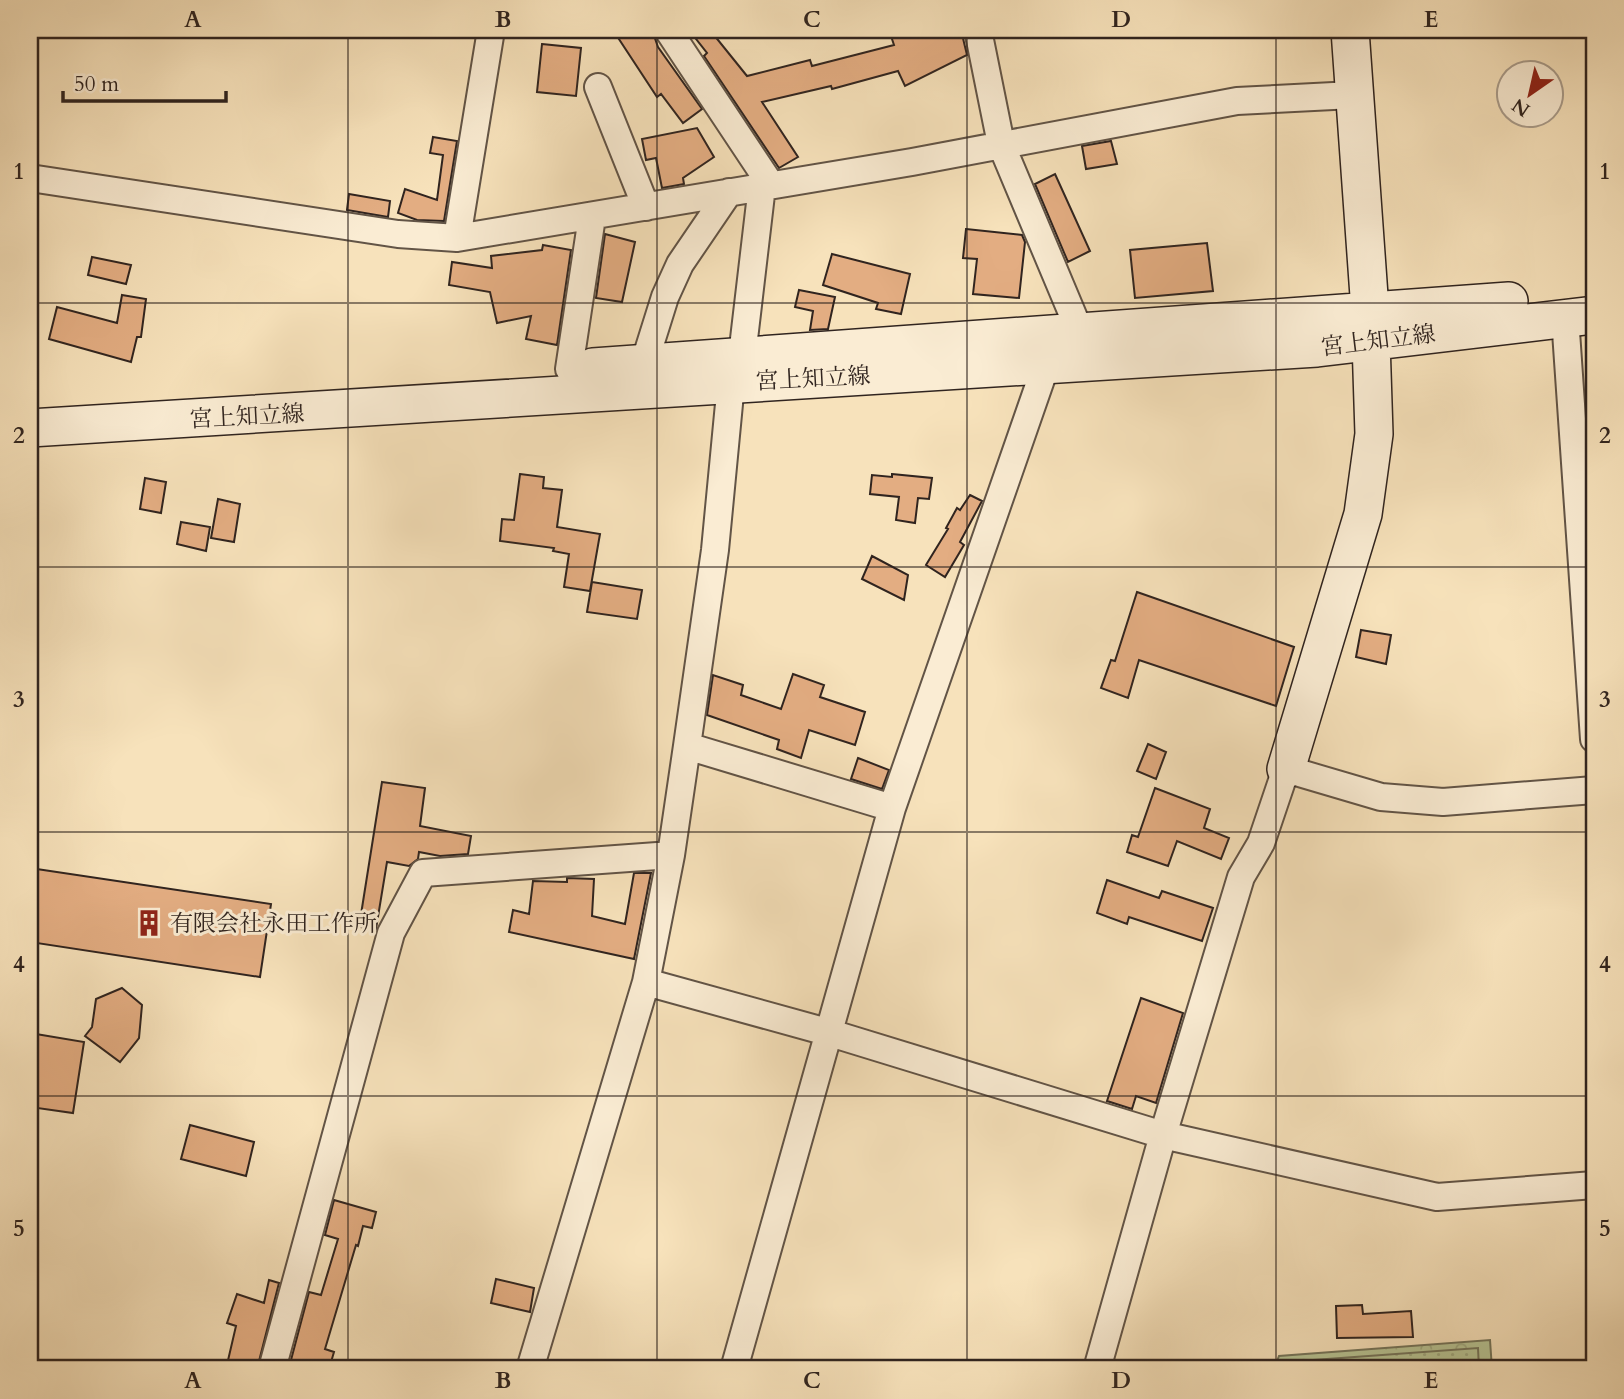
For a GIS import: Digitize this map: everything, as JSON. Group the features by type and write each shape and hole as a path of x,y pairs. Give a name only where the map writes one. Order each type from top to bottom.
{"main road":[{"path":"1286,769 1363,514 1374,434 1349,30"},
{"name":"宮上知立線","path":"30,428 314,412 737,370 1080,332 1369,325 1585,310"},
{"name":"宮上知立線","path":"30,407 644,364 737,370 1046,365 1317,348 1369,325"}],"street":[{"path":"457,238 491,30"},
{"path":"530,1369 646,982 671,855 715,550 737,370 767,185 668,30"},
{"path":"978,30 1001,144 1080,332"},
{"path":"598,87 646,207"},
{"path":"30,178 398,234 457,238 592,217 1237,101 1353,95"},
{"path":"644,364 665,296 680,264 729,192"},
{"path":"569,369 592,217"},
{"path":"1585,310 1594,739"},
{"path":"734,1369 892,808 1046,365"},
{"path":"687,746 892,808"},
{"path":"1097,1369 1163,1135 1241,877 1261,843 1286,769 1381,797 1443,802 1594,790"},
{"path":"272,1369 391,933 423,873 671,855"},
{"path":"646,982 827,1032 1163,1135 1437,1197 1594,1185"}],"green space":[{"path":"1490,1340 1492,1369 1274,1369 1279,1356"},
{"path":"1478,1348 1479,1369 1284,1369 1286,1362"}],"building":[{"path":"613,30 652,30 658,47 702,109 683,123 661,94 657,97"},
{"path":"689,30 710,30 747,76 810,60 812,66 894,45 889,30 961,30 967,55 905,86 898,71 832,89 831,86 762,102 798,157 779,168 704,56 707,53"},
{"path":"542,44 581,48 576,96 537,92"},
{"path":"697,128 714,157 683,178 684,184 662,188 656,158 646,160 642,139"},
{"path":"433,137 457,141 444,221 417,220 398,213 405,189 437,200 443,155 430,153"},
{"path":"1111,141 1117,164 1086,169 1082,146"},
{"path":"1055,174 1090,251 1068,262 1035,184"},
{"path":"349,194 390,201 388,217 347,210"},
{"path":"966,229 1022,235 1025,242 1019,298 973,294 977,259 963,258"},
{"path":"605,234 635,242 622,302 596,298"},
{"path":"1207,243 1213,291 1135,298 1130,250"},
{"path":"543,245 571,250 557,345 526,339 531,316 497,323 490,292 449,285 452,262 492,268 491,256 542,250"},
{"path":"832,254 910,274 901,314 876,309 878,303 823,285"},
{"path":"92,257 131,265 126,284 88,275"},
{"path":"799,290 835,297 828,329 810,330 813,311 795,307"},
{"path":"122,295 146,299 141,337 137,337 131,362 49,339 57,307 117,323"},
{"path":"520,474 544,477 543,488 562,490 557,527 600,534 590,591 564,587 569,554 553,551 554,548 500,541 502,519 514,520"},
{"path":"892,474 932,478 929,499 918,498 915,523 896,520 899,497 870,494 872,475 892,477"},
{"path":"145,478 166,482 161,513 140,509"},
{"path":"970,495 982,501 960,542 964,545 945,577 926,565 948,529 946,528 957,508 960,510"},
{"path":"218,499 240,504 234,542 211,538"},
{"path":"181,522 210,527 206,551 177,544"},
{"path":"872,556 908,575 904,600 862,579"},
{"path":"592,582 642,590 637,619 587,612"},
{"path":"1137,592 1294,647 1276,706 1139,660 1128,698 1101,688 1111,660 1115,661"},
{"path":"1361,630 1391,635 1386,664 1356,657"},
{"path":"793,674 824,685 820,697 865,712 855,745 809,730 801,758 777,749 779,740 707,715 713,675 743,685 741,695 781,709"},
{"path":"1148,744 1166,752 1156,779 1137,771"},
{"path":"858,758 889,770 882,789 851,779"},
{"path":"382,782 425,788 420,826 471,836 468,854 440,856 419,852 418,859 409,866 387,862 376,929 359,927"},
{"path":"1155,788 1210,809 1204,828 1229,838 1221,859 1177,841 1168,866 1127,852 1132,835 1138,837"},
{"name":"有限会社永田工作所","path":"30,868 271,904 260,977 30,942"},
{"path":"634,873 651,873 634,959 509,932 513,910 529,914 533,881 567,882 567,878 594,879 592,916 625,924"},
{"path":"1107,880 1159,898 1162,891 1213,908 1202,941 1129,917 1127,924 1097,913"},
{"path":"122,988 142,1005 139,1038 120,1062 85,1036 92,1027 96,999"},
{"path":"1141,998 1183,1013 1156,1103 1136,1096 1132,1109 1107,1101"},
{"path":"30,1033 84,1042 73,1113 30,1107"},
{"path":"190,1125 254,1142 246,1176 181,1159"},
{"path":"334,1200 376,1212 372,1228 363,1226 358,1246 356,1245 325,1349 334,1352 329,1369 319,1369 291,1360 309,1292 321,1295 338,1239 325,1235"},
{"path":"496,1279 534,1288 530,1312 491,1303"},
{"path":"269,1280 279,1283 257,1369 226,1369 236,1326 227,1323 237,1294 264,1303"},
{"path":"1362,1305 1363,1314 1411,1311 1413,1337 1337,1338 1336,1306"}],"place":[{"name":"有限会社永田工作所","path":"149,923"}]}
